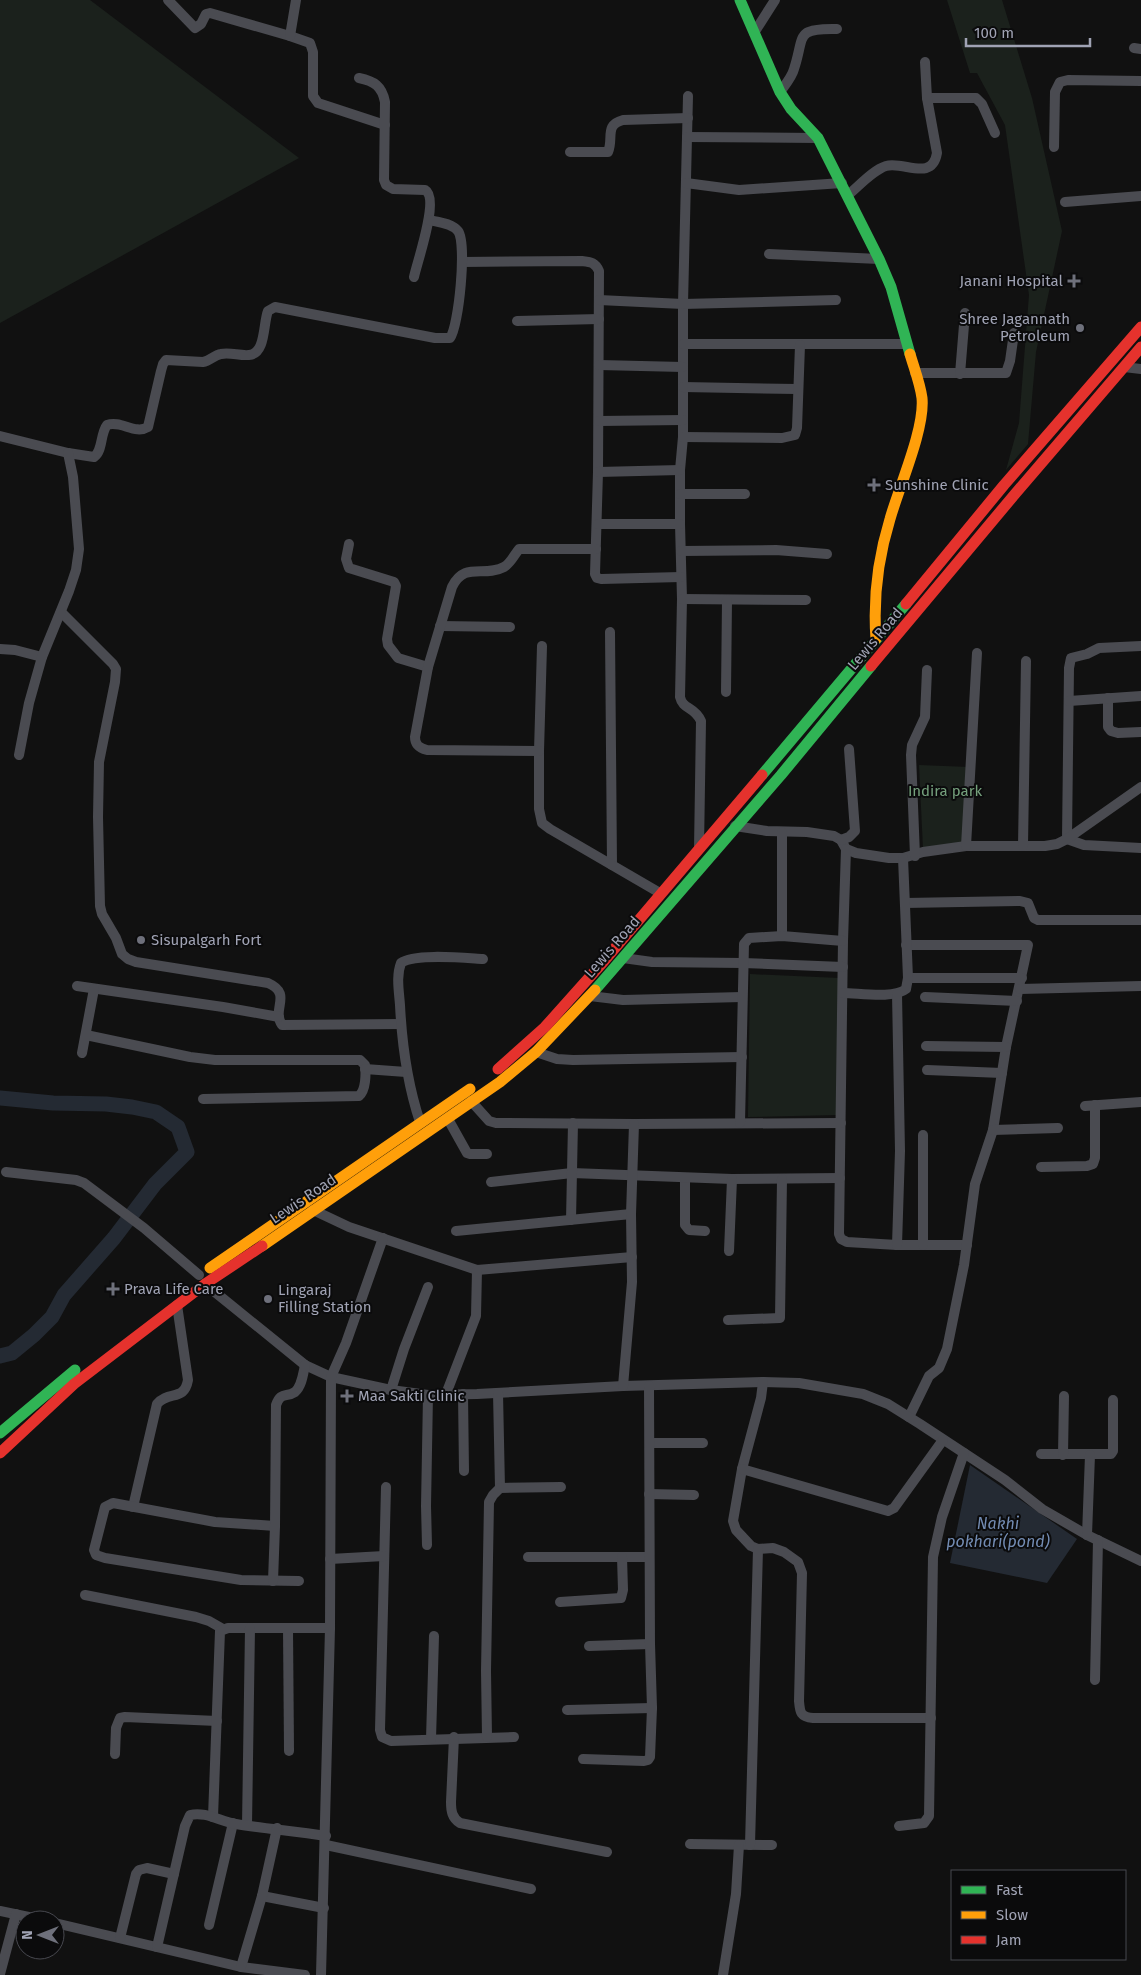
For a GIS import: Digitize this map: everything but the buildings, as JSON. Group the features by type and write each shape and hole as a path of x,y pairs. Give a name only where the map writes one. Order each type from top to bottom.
{"main road":[{"path":"740,0 780,92 791,109 818,138 848,194 879,259 891,287 922,398 917,435 885,537 874,612 876,639"},
{"name":"Lewis Road","path":"0,1434 79,1366 262,1238 420,1122 503,1066 545,1027 699,850 1004,484 1141,328"},
{"name":"Lewis Road","path":"262,1238 313,1210 448,1119 536,1052 590,996 781,775 1015,494 1141,347"},
{"path":"912,596 923,604"},
{"path":"770,766 781,775"},
{"name":"Lewis Road","path":"0,1453 74,1384 177,1305 202,1280"}],"street":[{"path":"168,0 195,28 201,24 206,14 210,13 310,43 312,47 313,96 315,100 318,103 385,125"},
{"path":"290,36 296,0"},
{"path":"754,33 775,0"},
{"path":"780,92 794,71 800,41 804,34 817,28 837,29"},
{"path":"848,194 880,169 888,166 921,169 931,167 936,161 937,153 927,98 925,62"},
{"path":"359,78 375,83 380,88 385,102 384,180 386,185 394,189 429,191 431,203 429,220 414,277"},
{"path":"1054,147 1055,92 1060,82 1068,80 1141,82"},
{"path":"688,96 683,304 683,437 680,470 682,599 680,697 685,706 694,711 700,722 699,850"},
{"path":"927,98 976,98 982,104 995,133"},
{"path":"570,152 608,152 612,125 616,122 623,120 688,118"},
{"path":"687,137 818,138"},
{"path":"686,184 739,190 842,184"},
{"path":"1065,202 1141,196"},
{"path":"0,436 68,453 89,457 97,456 102,431 107,425 111,423 138,430 148,427 161,370 166,360 203,362 208,361 217,354 248,355 257,352 266,316 270,308 280,308 435,338 450,338 457,314 462,262 460,236 458,231 447,224 429,220"},
{"path":"769,254 879,259"},
{"path":"462,262 591,262 596,265 599,271 599,422 598,524 595,574 597,578 681,577"},
{"path":"599,300 683,304 836,300"},
{"path":"960,374 964,313"},
{"path":"516,321 599,319"},
{"path":"915,373 1006,373 1009,369 1014,333"},
{"path":"683,344 906,344"},
{"path":"683,437 790,437 795,435 797,428 800,345"},
{"path":"599,365 683,367"},
{"path":"1124,367 1141,369"},
{"path":"683,387 797,389"},
{"path":"599,422 683,420"},
{"path":"19,755 29,703 42,657 76,570 80,543 74,477 68,453"},
{"path":"598,472 680,470"},
{"path":"680,494 745,494"},
{"path":"598,524 680,524"},
{"path":"349,544 346,559 349,568 394,582 396,586 387,639 393,652 398,658 428,667"},
{"path":"539,751 427,750 420,748 415,737 428,667 452,587 456,578 462,573 488,571 504,567 519,549 596,549"},
{"path":"681,550 776,550 827,554"},
{"path":"682,599 806,600"},
{"path":"726,692 727,600"},
{"path":"61,612 116,669 99,762 98,826 100,906 102,914 116,938 122,954 136,962 268,983 275,986 281,995 279,1017 282,1025 401,1024"},
{"path":"440,626 510,627"},
{"path":"610,632 612,865"},
{"path":"542,646 539,808 542,823 660,893"},
{"path":"1067,840 1069,668 1071,658 1087,654 1099,648 1141,646"},
{"path":"0,649 15,650 42,657"},
{"path":"966,846 977,653"},
{"path":"1023,846 1026,661"},
{"path":"915,856 911,755 912,745 924,717 927,670"},
{"path":"1069,701 1141,696"},
{"path":"1108,698 1108,727 1110,731 1118,733 1141,732"},
{"path":"849,749 855,831 843,845 840,1239 847,1242 897,1245 967,1244"},
{"path":"736,826 834,836 843,845 867,856 903,858 915,856 923,852 966,846 1045,846 1067,840 1141,787"},
{"path":"782,832 782,936"},
{"path":"1067,840 1084,845 1141,848"},
{"path":"843,992 898,994 906,989 908,978 903,858"},
{"path":"905,903 1020,901 1028,903 1034,918 1038,920 1141,920"},
{"path":"740,1123 744,944 749,938 782,936 843,941"},
{"path":"906,945 1028,945 1006,1047 993,1130 975,1184 967,1244 947,1349 939,1368 929,1376 908,1417"},
{"path":"420,1122 406,1072 398,979 401,963 406,959 417,957 483,959"},
{"path":"623,958 652,962 843,967"},
{"path":"908,978 1022,978"},
{"path":"77,986 166,998 279,1017"},
{"path":"1020,989 1141,986"},
{"path":"82,1054 94,989"},
{"path":"897,1245 900,1151 898,994"},
{"path":"590,996 622,1000 742,997"},
{"path":"924,997 1017,1001"},
{"path":"86,1035 190,1057 215,1060 355,1060 363,1062 366,1070 362,1094 354,1097 203,1099"},
{"path":"926,1046 1006,1047"},
{"path":"536,1052 556,1059 573,1060 742,1057"},
{"path":"366,1070 406,1072"},
{"path":"927,1070 1002,1073"},
{"path":"471,1102 489,1121 496,1123 841,1123"},
{"path":"1041,1167 1087,1166 1093,1164 1095,1158 1090,1105 1141,1102"},
{"path":"448,1119 466,1152 470,1154 487,1154"},
{"path":"571,1220 573,1123"},
{"path":"623,1386 632,1282 631,1214 634,1124"},
{"path":"993,1130 1058,1128"},
{"path":"923,1135 923,1245"},
{"path":"6,1172 76,1180 84,1183 144,1228 202,1280 305,1365 331,1377 391,1390 428,1395 763,1382 799,1383 863,1394 888,1404 1005,1480 1042,1509 1087,1535 1141,1561"},
{"path":"491,1182 572,1173 732,1180 840,1178"},
{"path":"686,1178 685,1225 689,1230 705,1230"},
{"path":"728,1320 780,1318 782,1179"},
{"path":"728,1251 732,1180"},
{"path":"313,1210 350,1227 477,1270 632,1257"},
{"path":"456,1231 631,1214"},
{"path":"321,1975 330,1628 331,1377 346,1343 382,1238"},
{"path":"446,1394 476,1316 477,1270"},
{"path":"391,1390 404,1349 428,1287"},
{"path":"133,1506 157,1404 160,1399 183,1393 188,1380 177,1305"},
{"path":"273,1581 276,1405 282,1395 296,1391 300,1385 305,1365"},
{"path":"763,1382 761,1398 742,1469 733,1521 736,1530 743,1538 758,1549 774,1548 792,1557 801,1566 800,1713 803,1716 812,1718 931,1718"},
{"path":"583,1759 648,1760 651,1749 649,1386"},
{"path":"498,1393 500,1488"},
{"path":"463,1394 464,1471"},
{"path":"427,1545 428,1395"},
{"path":"1063,1455 1064,1396"},
{"path":"1041,1454 1111,1454 1113,1451 1113,1400"},
{"path":"0,1434 12,1441"},
{"path":"742,1469 888,1511 894,1508 943,1440"},
{"path":"650,1443 703,1443"},
{"path":"899,1826 924,1823 929,1816 933,1557 942,1517 964,1453"},
{"path":"1087,1535 1090,1455"},
{"path":"386,1487 380,1730 382,1737 391,1741 514,1737"},
{"path":"487,1737 486,1664 489,1502 500,1488 561,1487"},
{"path":"649,1494 694,1494"},
{"path":"275,1526 215,1522 113,1503 105,1507 94,1550 96,1555 105,1558 217,1576 273,1581 299,1581"},
{"path":"1095,1680 1098,1540"},
{"path":"723,1975 740,1865 745,1845 758,1549"},
{"path":"330,1559 384,1556"},
{"path":"528,1557 649,1557"},
{"path":"560,1602 621,1598 623,1590 622,1557"},
{"path":"85,1595 196,1617 209,1621 223,1629 330,1628"},
{"path":"248,1825 250,1628"},
{"path":"288,1628 289,1751"},
{"path":"213,1817 219,1638 220,1632 223,1629"},
{"path":"431,1739 434,1636"},
{"path":"590,1646 650,1644"},
{"path":"567,1710 652,1708"},
{"path":"115,1754 116,1728 120,1718 217,1721"},
{"path":"454,1738 450,1802 454,1819 460,1823 606,1852"},
{"path":"157,1948 185,1826 190,1814 195,1813 233,1824 277,1828 531,1889"},
{"path":"209,1925 233,1824"},
{"path":"241,1967 262,1896 277,1828"},
{"path":"690,1844 772,1845"},
{"path":"120,1938 136,1874 139,1870 148,1868 174,1874"},
{"path":"262,1896 324,1908"},
{"path":"0,1911 15,1914"},
{"path":"0,1974 15,1918"},
{"path":"65,1925 241,1967 305,1975"}],"green space":[{"path":"0,0 90,0 299,158 0,323"},
{"path":"947,0 1002,0 1032,98 1062,231 1036,352 1028,444 1006,470 1019,423 1029,295 1005,125 977,73 970,73"},
{"name":"Indira park","path":"919,765 969,767 966,843 923,849"},
{"path":"750,974 839,978 837,1115 748,1117"}],"water":[{"name":"Nakhi pokhari(pond)","path":"970,1465 1077,1539 1047,1583 950,1563"}],"waterway":[{"path":"0,1098 53,1103 106,1104 156,1112 178,1127 187,1152 155,1184 114,1238 64,1295 52,1317 12,1353 0,1356"}],"traffic: fast":[{"path":"740,0 780,92 791,109 818,138 879,259 891,287 910,354"},
{"path":"762,775 906,604"},
{"path":"595,990 781,775 871,666"},
{"path":"0,1433 75,1370"}],"traffic: slow":[{"path":"876,639 876,593 882,548 916,441 922,411 921,392 910,354"},
{"path":"262,1246 500,1082 536,1052 595,990"},
{"path":"210,1268 470,1089"}],"traffic: jam":[{"path":"906,604 1004,485 1141,327"},
{"path":"871,666 1141,347"},
{"path":"498,1069 545,1027 604,961 762,775"},
{"path":"0,1453 74,1384 205,1284 262,1246"}],"place":[{"name":"Janani Hospital","path":"1074,281"},
{"name":"Shree Jagannath Petroleum","path":"1080,328"},
{"name":"Sunshine Clinic","path":"874,485"},
{"name":"Sisupalgarh Fort","path":"141,940"},
{"name":"Prava Life Care","path":"113,1289"},
{"name":"Lingaraj Filling Station","path":"268,1299"},
{"name":"Maa Sakti Clinic","path":"347,1396"}]}
